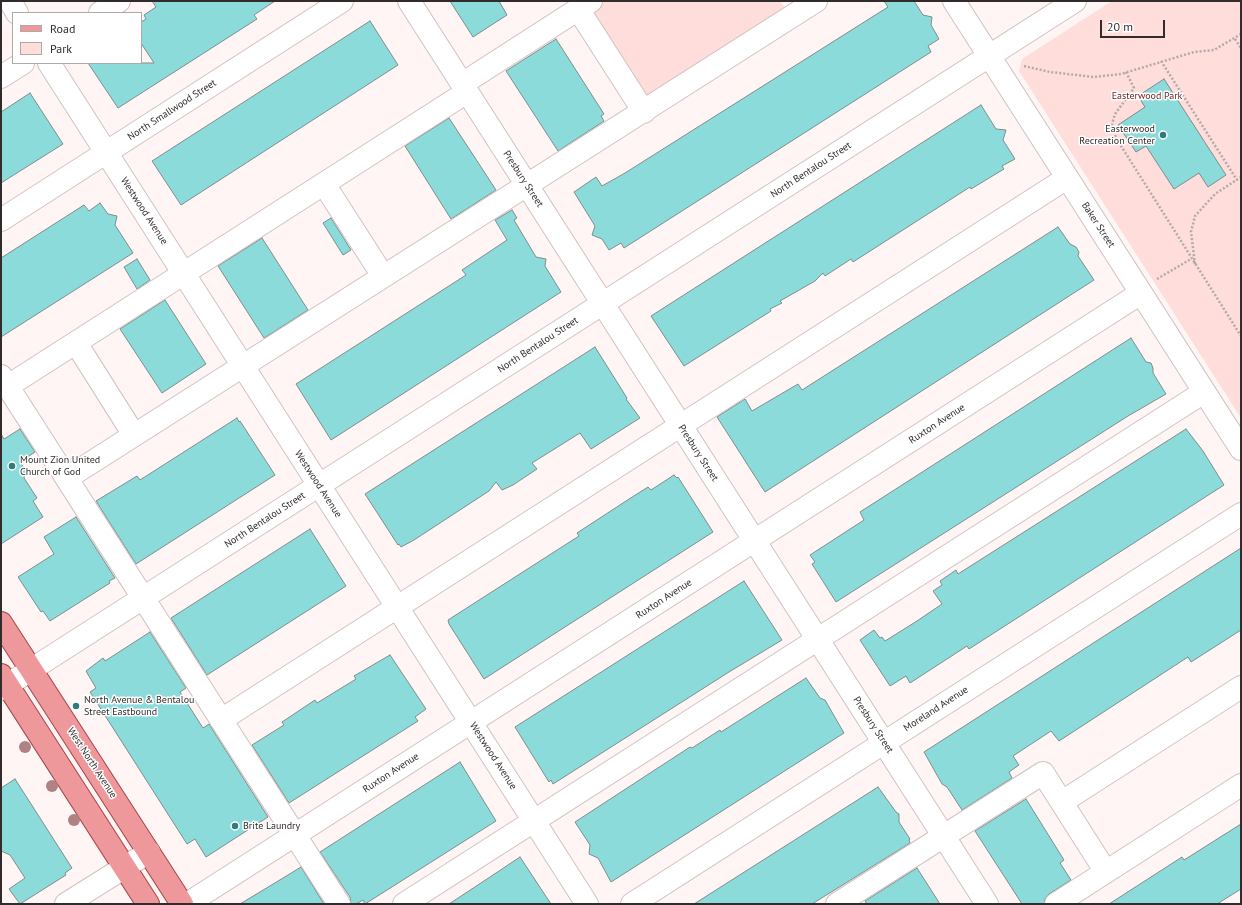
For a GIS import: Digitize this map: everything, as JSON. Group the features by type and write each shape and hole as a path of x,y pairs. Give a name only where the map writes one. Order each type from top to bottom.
{"main road":[{"name":"West North Avenue","path":"1,623 182,904"},
{"path":"3,683 148,904"}],"street":[{"path":"10,1 16,12"},
{"path":"102,12 118,1"},
{"name":"North Smallwood Street","path":"1,220 342,1"},
{"name":"Presbury Street","path":"409,1 987,904"},
{"path":"66,478 382,276 644,112 792,8 816,1"},
{"name":"Baker Street","path":"954,1 1241,449"},
{"name":"North Bentalou Street","path":"3,683 31,669 143,598 1075,1"},
{"path":"339,904 4,381 76,343 324,184 584,5 644,112"},
{"path":"1,77 21,64"},
{"name":"Westwood Avenue","path":"50,64 587,904"},
{"path":"221,720 1067,178"},
{"path":"324,184 382,276"},
{"name":"Ruxton Avenue","path":"187,904 1141,293"},
{"path":"76,343 134,435"},
{"path":"404,904 1204,392"},
{"name":"Moreland Avenue","path":"632,904 1241,514"},
{"path":"1062,802 1241,687"},
{"path":"837,904 1043,772 1106,872"},
{"path":"1056,904 1241,786"},
{"path":"66,904 149,852"}],"path":[{"path":"1024,66 1050,72 1094,77 1126,72 1194,52 1214,50 1241,34"},
{"path":"1235,38 1241,48"},
{"path":"1161,61 1237,180"},
{"path":"1126,72 1134,88 1115,114 1112,124 1116,138 1241,336"},
{"path":"1196,266 1191,232 1196,216 1215,194 1241,177"},
{"path":"1160,278 1191,259"}],"green space":[{"path":"598,1 780,1 787,11 643,104 583,11"},
{"name":"Easterwood Park","path":"1112,1 1241,1 1241,418 1019,71 1022,59"}],"building":[{"path":"152,1 275,1 254,15 257,19 118,108 89,64 154,63 142,45 142,21 146,19 144,15 156,7"},
{"path":"450,1 499,1 507,15 473,37"},
{"path":"884,1 914,1 923,15 932,17 931,25 939,39 928,46 931,52 624,248 621,243 609,250 602,239 592,235 595,226 574,192 596,177 602,186 625,173 888,7"},
{"path":"370,21 398,65 181,205 152,161"},
{"path":"556,39 604,114 601,116 604,121 558,151 506,71"},
{"name":"Easterwood Recreation Center","path":"1164,79 1226,175 1208,187 1199,173 1174,189 1146,146 1136,152 1118,125 1145,107 1138,96"},
{"path":"30,93 63,144 1,183 1,112"},
{"path":"981,105 996,129 1006,130 1003,140 1015,159 1002,166 1004,169 971,189 970,187 853,262 851,259 825,276 823,273 815,281 780,301 782,303 770,309 771,311 684,366 651,316"},
{"path":"449,118 496,190 451,219 405,146"},
{"path":"100,203 108,214 117,216 115,225 133,253 1,337 1,258 84,205 89,211"},
{"path":"512,210 517,218 514,220 536,257 546,259 545,266 561,292 331,440 296,384 466,275 462,270 507,240 495,220"},
{"path":"331,218 351,250 343,255 323,223"},
{"path":"1058,227 1070,244 1076,247 1079,252 1078,256 1094,280 765,492 717,417 745,399 752,411 798,384 802,390"},
{"path":"262,238 308,310 264,338 218,266"},
{"path":"137,259 150,280 137,289 124,267"},
{"path":"165,300 206,364 162,393 120,329"},
{"path":"1131,338 1146,362 1151,363 1153,373 1166,394 1128,416 836,602 812,564 815,562 810,555 864,520 860,512"},
{"path":"595,347 627,398 626,399 640,418 591,449 580,433 532,463 537,469 513,485 502,490 496,482 489,491 414,540 401,547 399,544 398,545 365,494"},
{"path":"237,418 275,475 136,564 96,501 137,476 140,480"},
{"path":"20,429 35,452 20,462 26,471 24,478 37,498 33,501 43,517 1,544 1,434 4,439"},
{"path":"1186,429 1203,451 1224,485 969,649 967,646 910,683 906,676 890,686 860,640 874,630 880,638 882,637 885,641 917,621 942,604 933,591 942,585 940,581 956,570 958,574"},
{"path":"674,475 677,478 678,477 713,532 484,679 449,624 448,620 579,536 577,533 626,501 648,487 651,490"},
{"path":"76,517 115,578 109,581 110,583 50,621 43,611 41,612 18,577 54,554 44,537"},
{"path":"310,529 346,586 207,675 171,618"},
{"path":"1241,548 1241,630 1191,662 1188,657 1059,741 1051,731 1013,756 1019,765 1009,772 1012,778 962,810 947,787 942,784 924,752"},
{"path":"744,581 782,640 553,784 551,780 549,782 515,727"},
{"path":"150,632 186,688 180,692 203,728 209,724 268,817 206,857 195,839 187,844 90,692 96,688 86,671 103,658 105,661"},
{"path":"390,655 426,709 415,717 418,721 289,803 252,745 284,725 282,722 315,700 317,703 356,679 354,676"},
{"path":"806,678 820,698 825,700 844,733 611,882 598,858 589,854 590,845 575,822 690,747 692,748 720,730 721,732"},
{"path":"460,762 496,821 365,904 363,900 356,904 351,904 350,897 320,852"},
{"path":"15,779 72,868 65,873 66,875 20,904 9,889 25,878 10,855 1,851 1,788"},
{"path":"878,787 899,814 899,822 910,839 910,843 812,904 694,904"},
{"path":"1026,799 1064,860 1060,863 1071,880 1049,894 1045,899 1044,904 1022,904 975,831"},
{"path":"1241,824 1241,889 1217,904 1109,904 1182,857 1184,860"},
{"path":"520,857 551,904 449,904 490,877"},
{"path":"301,867 324,904 240,904 288,875"},
{"path":"917,868 940,904 867,904 865,901"}],"place":[{"name":"Easterwood Recreation Center","path":"1163,135"},
{"name":"Mount Zion United Church of God","path":"12,466"},
{"name":"North Avenue & Bentalou Street Eastbound","path":"76,706"},
{"name":"Brite Laundry","path":"235,826"}]}
